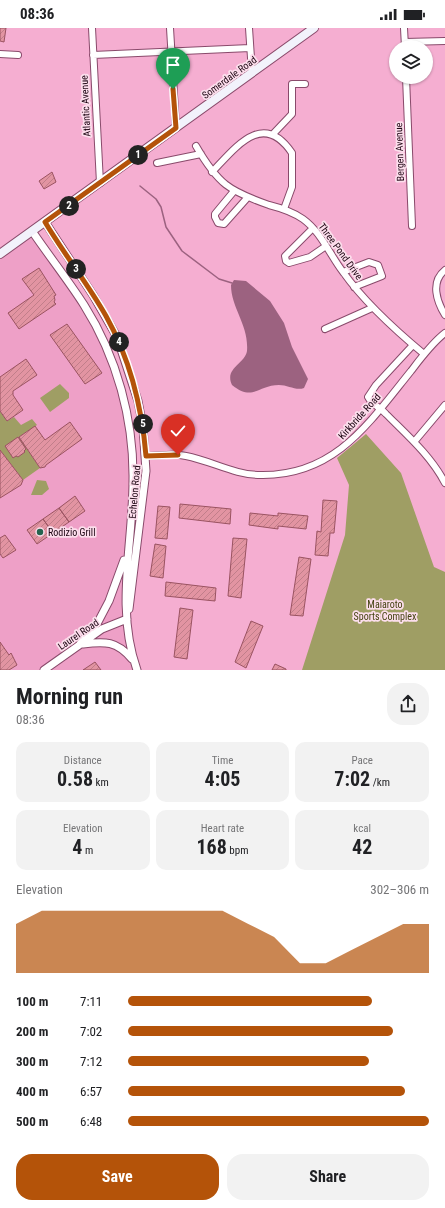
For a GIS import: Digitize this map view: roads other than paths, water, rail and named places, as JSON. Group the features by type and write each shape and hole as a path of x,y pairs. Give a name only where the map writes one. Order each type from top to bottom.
{"main road":[{"name":"Somerdale Road","path":"0,254 314,28"}],"street":[{"name":"Atlantic Avenue","path":"92,28 100,183"},
{"path":"170,28 176,128"},
{"path":"249,28 252,72"},
{"path":"404,28 405,40"},
{"path":"433,42 445,41"},
{"path":"93,54 250,48"},
{"path":"0,54 18,56"},
{"path":"273,134 292,114 292,84 305,84"},
{"name":"Bergen Avenue","path":"406,84 412,226"},
{"path":"212,172 248,137 256,133 273,134 292,153 292,187 284,210"},
{"name":"Three Pond Drive","path":"196,146 212,172 234,191 298,215 313,228 342,272 372,308 424,354"},
{"path":"157,163 201,154"},
{"path":"234,191 216,214 215,217 218,222 224,224 229,220 248,197"},
{"name":"Echelon Road","path":"45,222 96,301 117,337 138,401 146,456 144,503 127,619"},
{"path":"313,228 285,256 286,261 289,264 310,257 326,246"},
{"name":"Echelon Road","path":"32,231 84,305 95,324 113,363 127,409 131,438 134,482 125,585 127,619 133,660 136,670"},
{"path":"342,272 369,262 378,265 382,276 354,287"},
{"path":"445,270 438,279 436,292 439,305 445,315"},
{"path":"325,329 372,308"},
{"name":"Kirkbride Road","path":"146,456 171,454 185,456 231,471 252,475 272,475 296,471 330,458 358,435 424,354 445,333"},
{"path":"413,345 376,385 368,397 370,402 381,408 414,442 434,466 445,483"},
{"path":"414,442 445,405"},
{"path":"80,644 98,622 109,601 127,550"},
{"name":"Laurel Road","path":"44,670 110,624 127,619"},
{"path":"80,644 98,642 113,644 120,647 133,660"}],"waterway":[{"path":"140,186 156,199 161,207 166,227 182,251 219,279 232,283"}],"place":[{"name":"Rodizio Grill","path":"40,532"}],"park label":[{"name":"Maiaroto Sports Complex","path":"385,610"}]}
